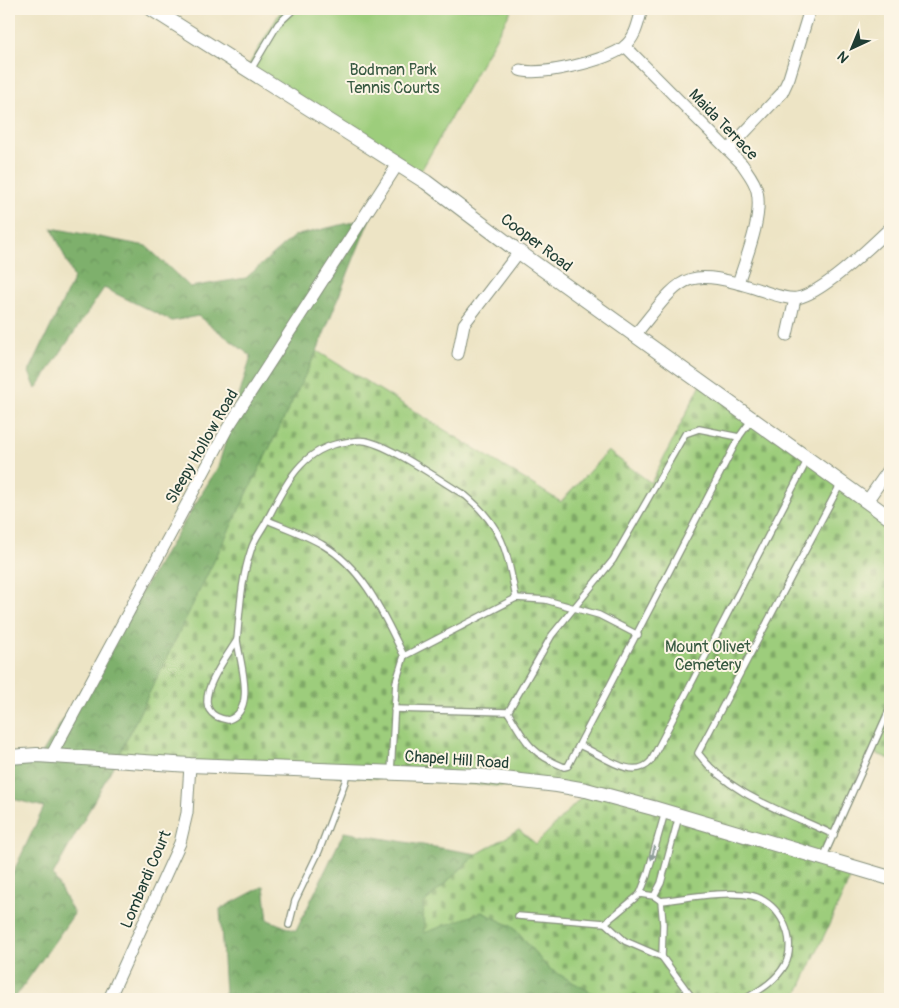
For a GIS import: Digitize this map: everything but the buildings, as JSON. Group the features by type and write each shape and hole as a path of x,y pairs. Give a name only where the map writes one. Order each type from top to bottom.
{"street":[{"name":"Cooper Road","path":"152,9 398,164 481,221 519,252 890,518"},
{"path":"520,70 542,72 555,70 612,54 625,46 636,33 642,9"},
{"path":"728,150 782,93 789,78 810,9"},
{"name":"Maida Terrace","path":"625,46 728,150 752,178 759,201 758,216 738,282"},
{"name":"Sleepy Hollow Road","path":"51,756 227,429 398,164"},
{"path":"635,336 664,297 692,278 710,276 738,282 795,299 816,291 890,228"},
{"path":"458,354 464,324 519,252"},
{"path":"787,335 795,299"},
{"path":"866,501 890,468"},
{"name":"Chapel Hill Road","path":"9,757 51,756 190,765 477,776 557,785 586,790 680,816 890,878"},
{"name":"Lombardi Court","path":"108,999 180,843 187,813 190,765"}],"lane":[{"path":"250,71 278,24 294,9"},
{"path":"508,712 527,743 538,754 564,767 568,766 581,746 739,437 752,420"},
{"path":"508,712 545,646 613,560 685,434 699,429 739,437"},
{"path":"237,640 206,694 208,709 216,717 228,720 241,712 245,700 237,640 242,589 251,549 292,474 311,455 328,446 347,442 361,440 374,443 466,496 478,506 499,533 516,598"},
{"path":"581,746 630,769 642,768 651,761 808,459"},
{"path":"834,834 737,789 716,773 698,753 841,483"},
{"path":"267,520 323,545 352,568 371,592 404,656 396,682 391,772"},
{"path":"404,656 516,598 546,600 599,615 638,635"},
{"path":"823,858 890,708"},
{"path":"394,709 508,712"},
{"path":"289,925 295,902 319,851 345,782 347,770"},
{"path":"605,923 640,894 665,812"},
{"path":"654,896 661,883 680,816"},
{"path":"640,894 654,896 661,902 663,924 662,957"},
{"path":"661,902 749,895 765,902 776,911 786,928 789,940 785,965 767,986 744,999"},
{"path":"518,916 605,923 625,941 662,957 693,999"}],"green space":[{"name":"Bodman Park Tennis Courts","path":"282,9 512,9 417,178 247,68"},
{"path":"370,218 317,351 116,761 53,875 74,914 14,999 9,999 9,881 44,807 9,798 9,762 39,759 218,467 251,356 198,316 172,321 104,288 36,389 29,372 74,278 52,228 146,246 190,287 246,278 294,236"},
{"name":"Mount Olivet Cemetery","path":"317,351 561,502 608,451 651,483 701,384 890,520 890,759 870,751 822,857 855,868 795,999 603,999 548,968 513,927 482,912 424,933 423,904 477,854 519,830 536,844 587,792 116,761"},
{"path":"344,832 477,854 423,904 482,912 513,927 548,968 603,999 216,999 225,993 220,909 264,886 268,920 296,931"}]}
